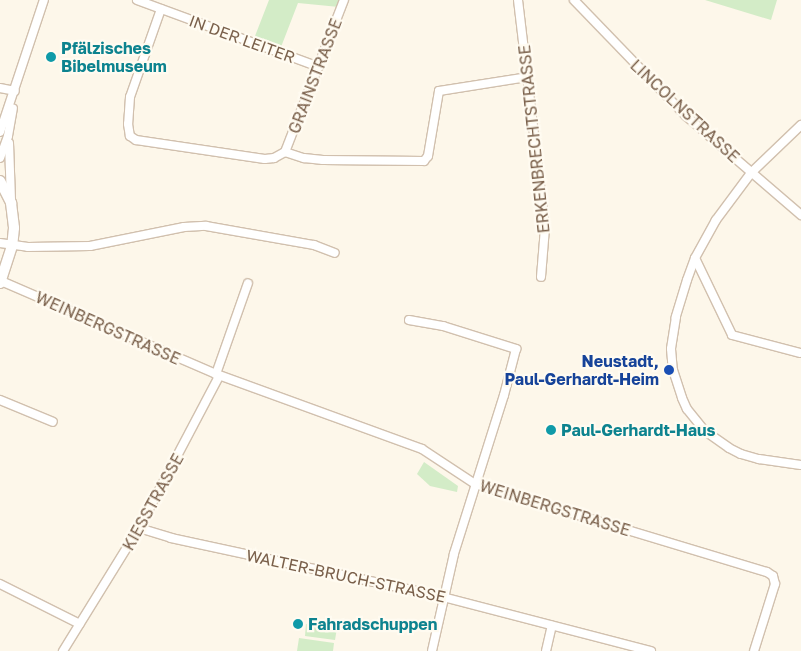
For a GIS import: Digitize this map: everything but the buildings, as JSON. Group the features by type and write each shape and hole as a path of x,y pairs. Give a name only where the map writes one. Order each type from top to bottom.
{"street":[{"path":"0,132 44,0"},
{"name":"IN DER LEITER","path":"137,0 318,67"},
{"name":"GRAINSTRASSE","path":"285,152 344,0"},
{"name":"ERKENBRECHTSTRASSE","path":"518,0 545,228 541,277"},
{"name":"LINCOLNSTRASSE","path":"574,0 686,116 801,215"},
{"path":"161,9 130,97 128,124 130,136 136,140 265,159 274,158 285,152 304,158 323,160 424,161 428,156 439,91 527,78"},
{"path":"0,88 15,91"},
{"path":"0,158 8,136 15,91"},
{"path":"801,125 751,173 716,220 695,258 676,317 671,349 675,379 688,409 705,431 729,448 758,459 801,466"},
{"path":"0,282 12,246 14,228 8,136"},
{"path":"0,181 11,203"},
{"path":"0,243 12,246 44,248 90,246 195,226 215,227 314,245 335,253"},
{"path":"695,258 732,335 800,352"},
{"name":"WEINBERGSTRASSE","path":"0,282 217,375 422,449 475,484 751,566 770,574 774,579 773,592 754,651"},
{"path":"217,375 248,283"},
{"path":"409,320 443,326 516,349 443,597 432,651"},
{"name":"KIESSTRASSE","path":"64,651 139,528 217,375"},
{"path":"0,400 53,422"},
{"name":"WALTER-BRUCH-STRASSE","path":"139,528 171,538 443,597 650,651"},
{"path":"0,584 80,624"},
{"path":"546,651 552,626"}],"green space":[{"path":"269,0 341,0 339,7 298,3 281,47 255,36"},
{"path":"705,0 777,0 771,20"},
{"path":"424,462 458,486 457,492 430,486 417,474"},
{"path":"306,624 337,628 335,640 305,636"},
{"path":"299,638 334,643 333,651 297,651"}],"place":[{"name":"Pfälzisches Bibelmuseum","path":"51,57"},
{"name":"Neustadt, Paul-Gerhardt-Heim","path":"669,370"},
{"name":"Paul-Gerhardt-Haus","path":"551,430"},
{"name":"Fahradschuppen","path":"298,624"}]}
